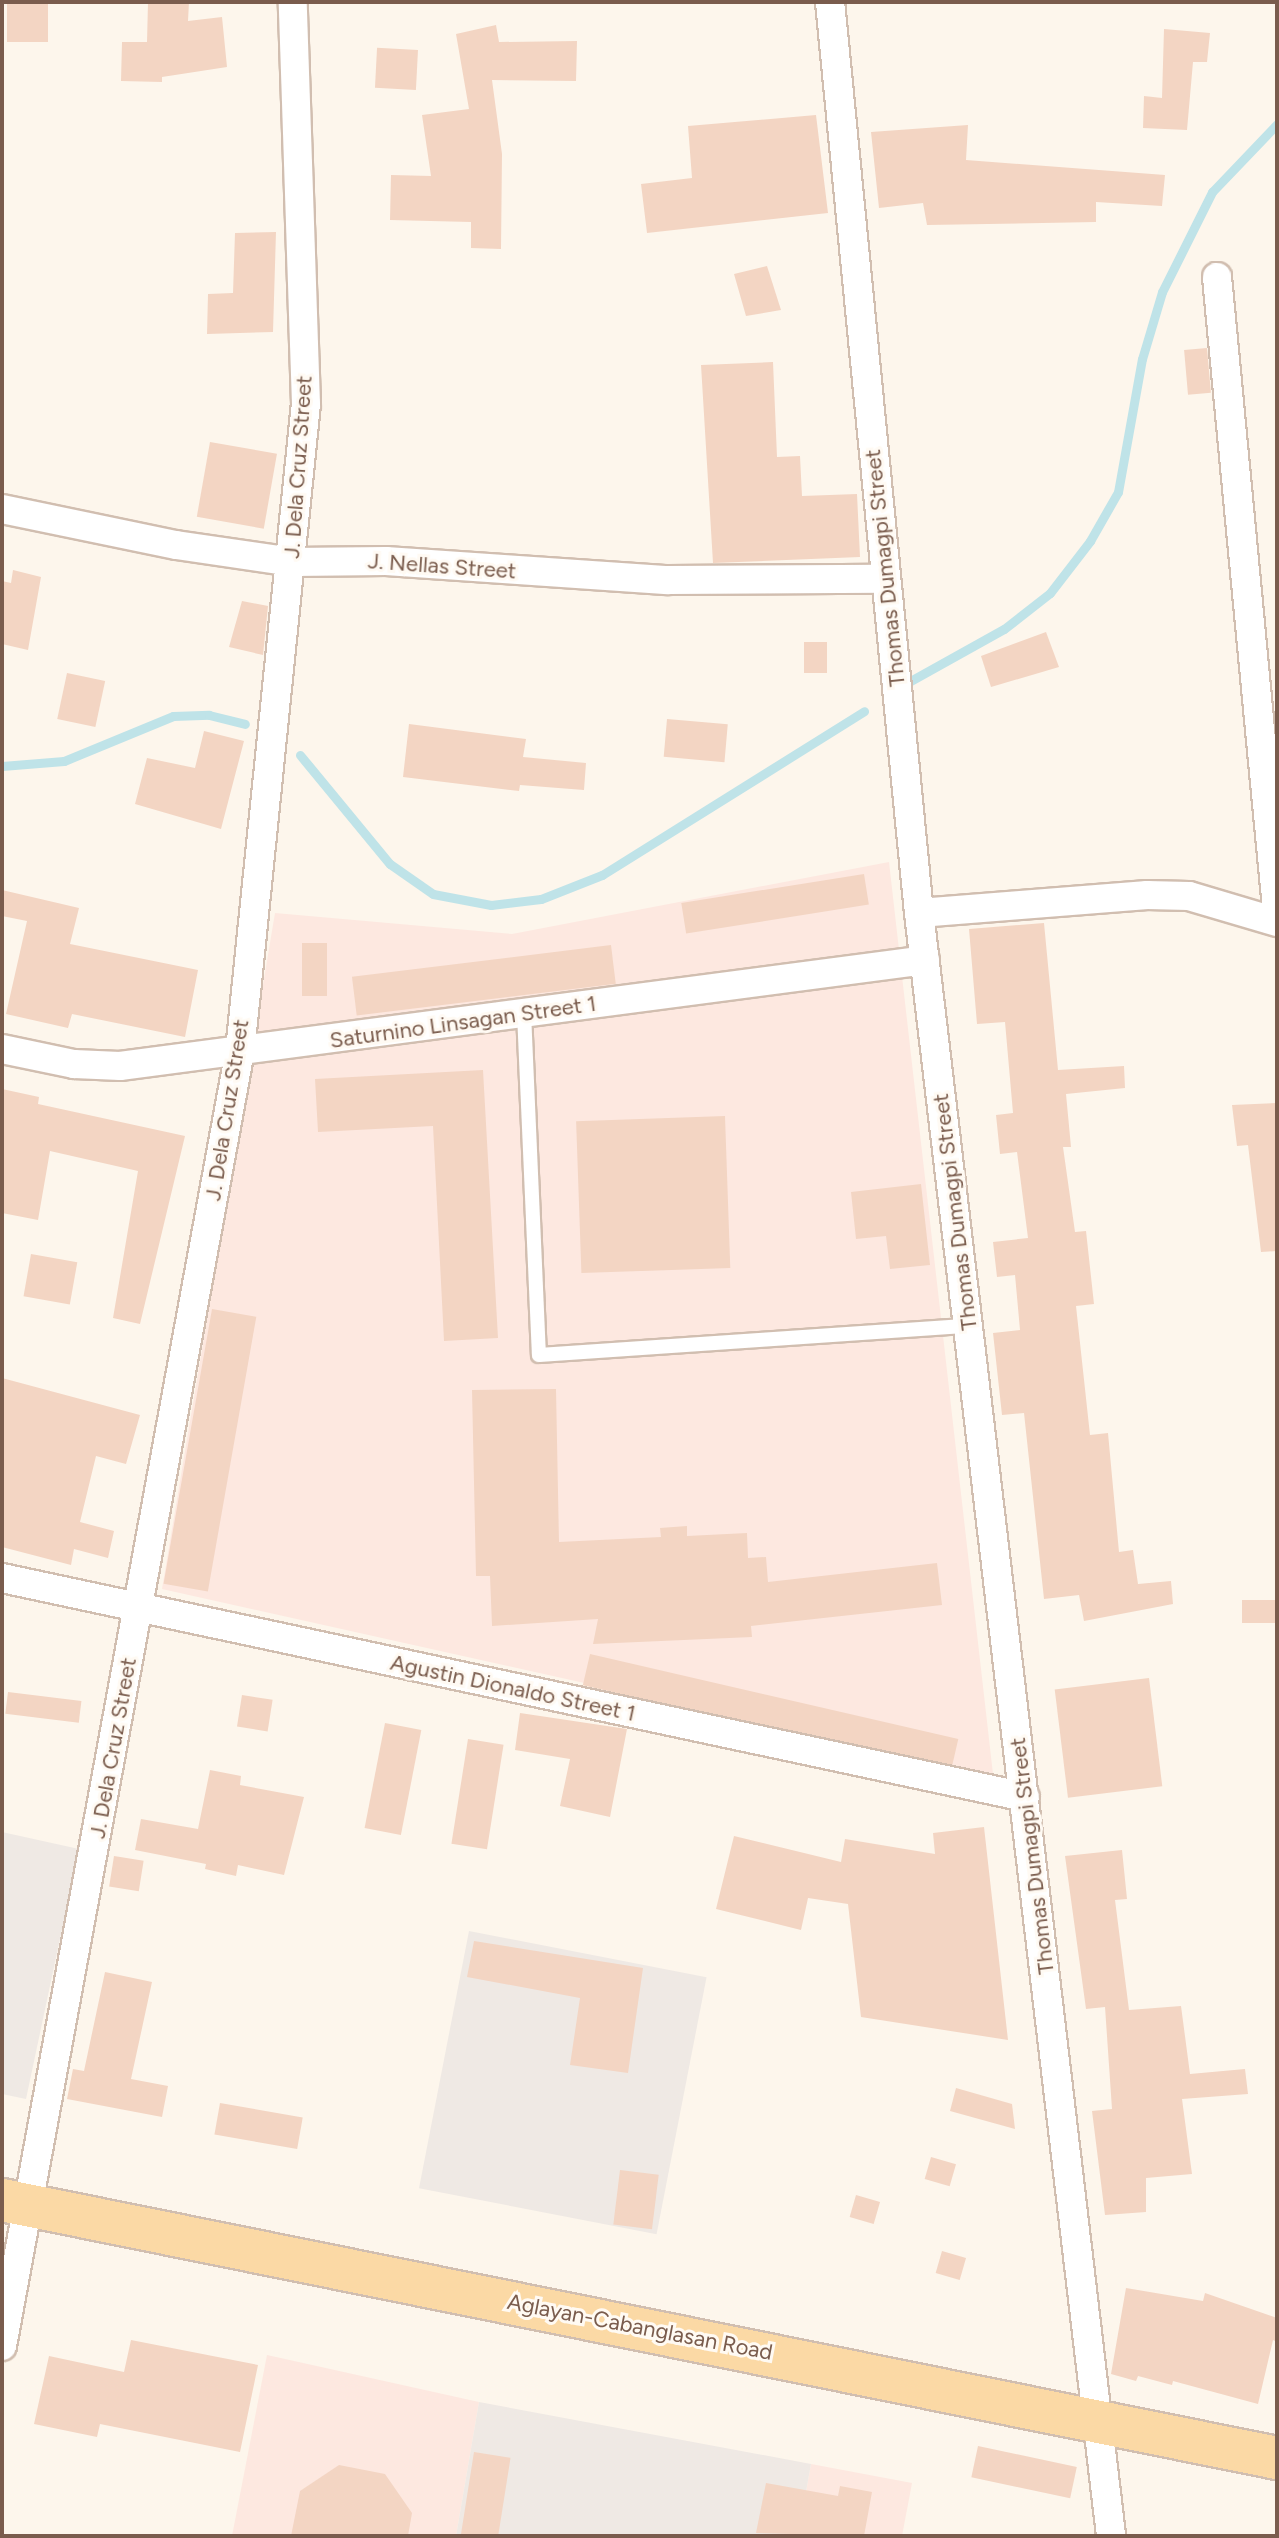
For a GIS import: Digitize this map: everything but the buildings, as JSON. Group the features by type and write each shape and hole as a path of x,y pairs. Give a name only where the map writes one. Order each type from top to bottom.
{"main road":[{"name":"Aglayan-Cabanglasan Road","path":"16,2203 1277,2458"}],"street":[{"name":"J. Dela Cruz Street","path":"2,2346 16,2203 139,1608 240,1051 306,404 293,2"},
{"name":"Thomas Dumagpi Street","path":"830,2 919,913 1111,2536"},
{"path":"1217,277 1277,908"},
{"name":"J. Nellas Street","path":"2,509 176,545 292,562 386,561 668,580 886,579"},
{"path":"919,913 1147,895 1189,896 1277,922"},
{"name":"Saturnino Linsagan Street 1","path":"2,1049 74,1064 120,1066 925,960"},
{"name":"Agustin Dionaldo Street 1","path":"2,1578 1025,1797"}],"lane":[{"path":"524,1013 539,1355 968,1326"}],"shaded area":[{"path":"889,862 993,1774 162,1589 275,913 512,934"},
{"path":"2,1832 79,1849 26,2099 2,2094"},
{"path":"469,1931 707,1977 657,2234 419,2188"},
{"path":"267,2355 479,2402 456,2536 232,2536"},
{"path":"479,2402 811,2464 798,2536 456,2536"},
{"path":"811,2464 912,2483 902,2536 798,2536"}],"waterway":[{"path":"905,684 1004,629 1050,593 1090,541 1118,492 1142,359 1162,292 1212,192 1277,124"},
{"path":"300,755 390,864 433,894 491,905 541,899 602,875 864,711"},
{"path":"2,766 64,761 173,716 209,715 245,724"}]}
